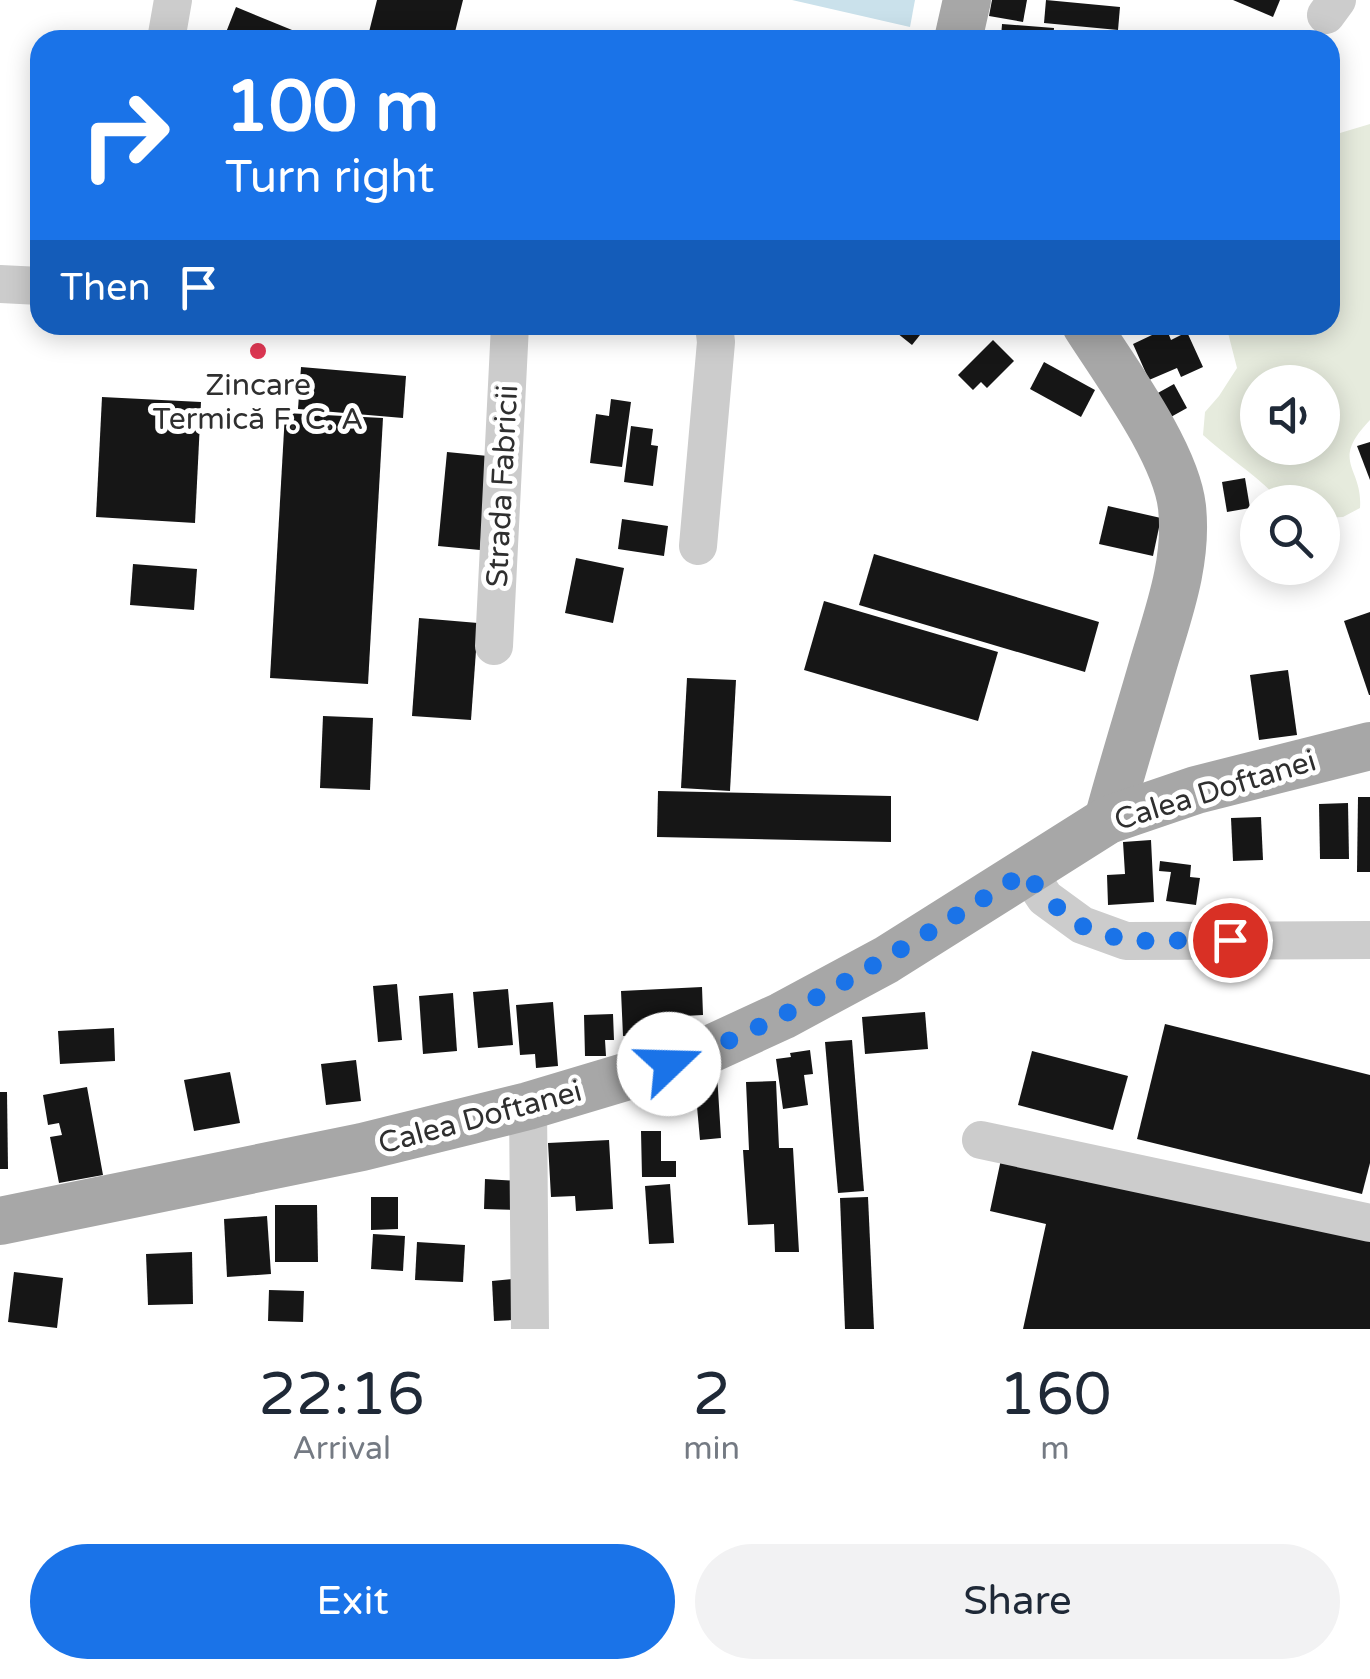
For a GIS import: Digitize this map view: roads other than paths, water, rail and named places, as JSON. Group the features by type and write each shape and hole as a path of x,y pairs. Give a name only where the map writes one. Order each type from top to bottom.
{"main road":[{"path":"960,30 967,0"},
{"path":"1092,335 1168,461 1182,505 1182,553 1174,593 1108,820"},
{"name":"Calea Doftanei","path":"0,1221 362,1148 528,1106 695,1056 782,1016 886,960 1108,820 1196,790 1370,746"}],"street":[{"path":"168,30 173,0"},
{"path":"0,284 30,286"},
{"name":"Strada Fabricii","path":"494,646 510,335"},
{"path":"698,546 715,335"},
{"path":"1026,872 1045,898 1082,926 1126,941 1370,940"},
{"path":"528,1106 530,1329"},
{"path":"980,1140 1370,1223"}],"water":[{"path":"792,0 915,0 910,27"}],"place":[{"name":"Zincare Termică F. C. A","path":"258,351"}]}
